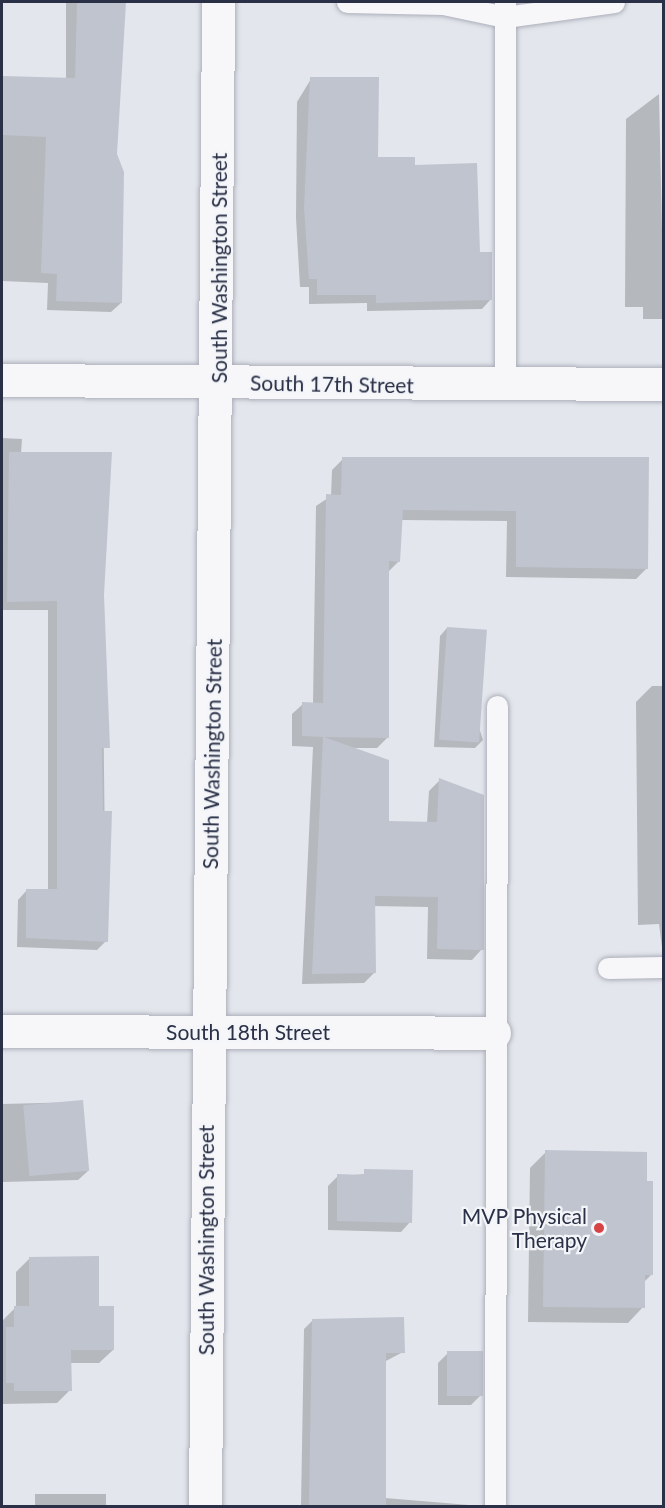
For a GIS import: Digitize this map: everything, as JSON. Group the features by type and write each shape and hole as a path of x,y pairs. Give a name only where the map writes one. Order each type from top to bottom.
{"street":[{"name":"South Washington Street","path":"205,1506 207,1033 219,383 218,2"},
{"name":"South 17th Street","path":"2,380 505,386 663,384"},
{"name":"South 18th Street","path":"2,1031 494,1033"}],"lane":[{"path":"347,2 443,4 505,9 614,2"},
{"path":"505,9 505,386"},
{"path":"495,1506 499,1083 494,1033 497,706"},
{"path":"608,968 663,967"}],"building":[{"path":"77,2 126,2 117,154 124,172 122,303 56,301 57,274 41,273 46,137 2,135 2,76 75,78"},
{"path":"310,77 379,77 378,157 415,157 415,165 477,163 480,252 492,252 492,300 376,303 376,295 317,295 317,279 309,279 304,208"},
{"path":"9,452 112,452 104,595 110,748 102,748 103,811 112,811 108,942 26,938 26,889 57,889 57,601 7,602"},
{"path":"342,457 649,457 648,569 516,567 516,511 403,510 400,562 389,561 389,738 324,737 389,760 389,821 437,822 439,778 484,795 484,950 437,949 438,897 375,896 376,973 312,974 323,737 302,736 302,702 323,703 326,494 341,495"},
{"path":"447,627 487,630 479,743 439,740"},
{"path":"83,1100 89,1171 29,1176 23,1105"},
{"name":"MVP Physical Therapy","path":"545,1150 647,1152 647,1181 653,1181 653,1275 645,1275 645,1308 543,1307"},
{"path":"364,1169 413,1170 412,1223 337,1221 337,1174 364,1175"},
{"path":"99,1256 99,1306 114,1306 114,1350 71,1350 72,1391 14,1391 14,1383 6,1383 6,1327 14,1327 14,1306 29,1306 29,1257"},
{"path":"404,1317 405,1353 386,1353 386,1506 309,1506 312,1319"},
{"path":"447,1351 483,1351 483,1396 447,1396"}],"place":[{"name":"MVP Physical Therapy","path":"599,1228"}]}
